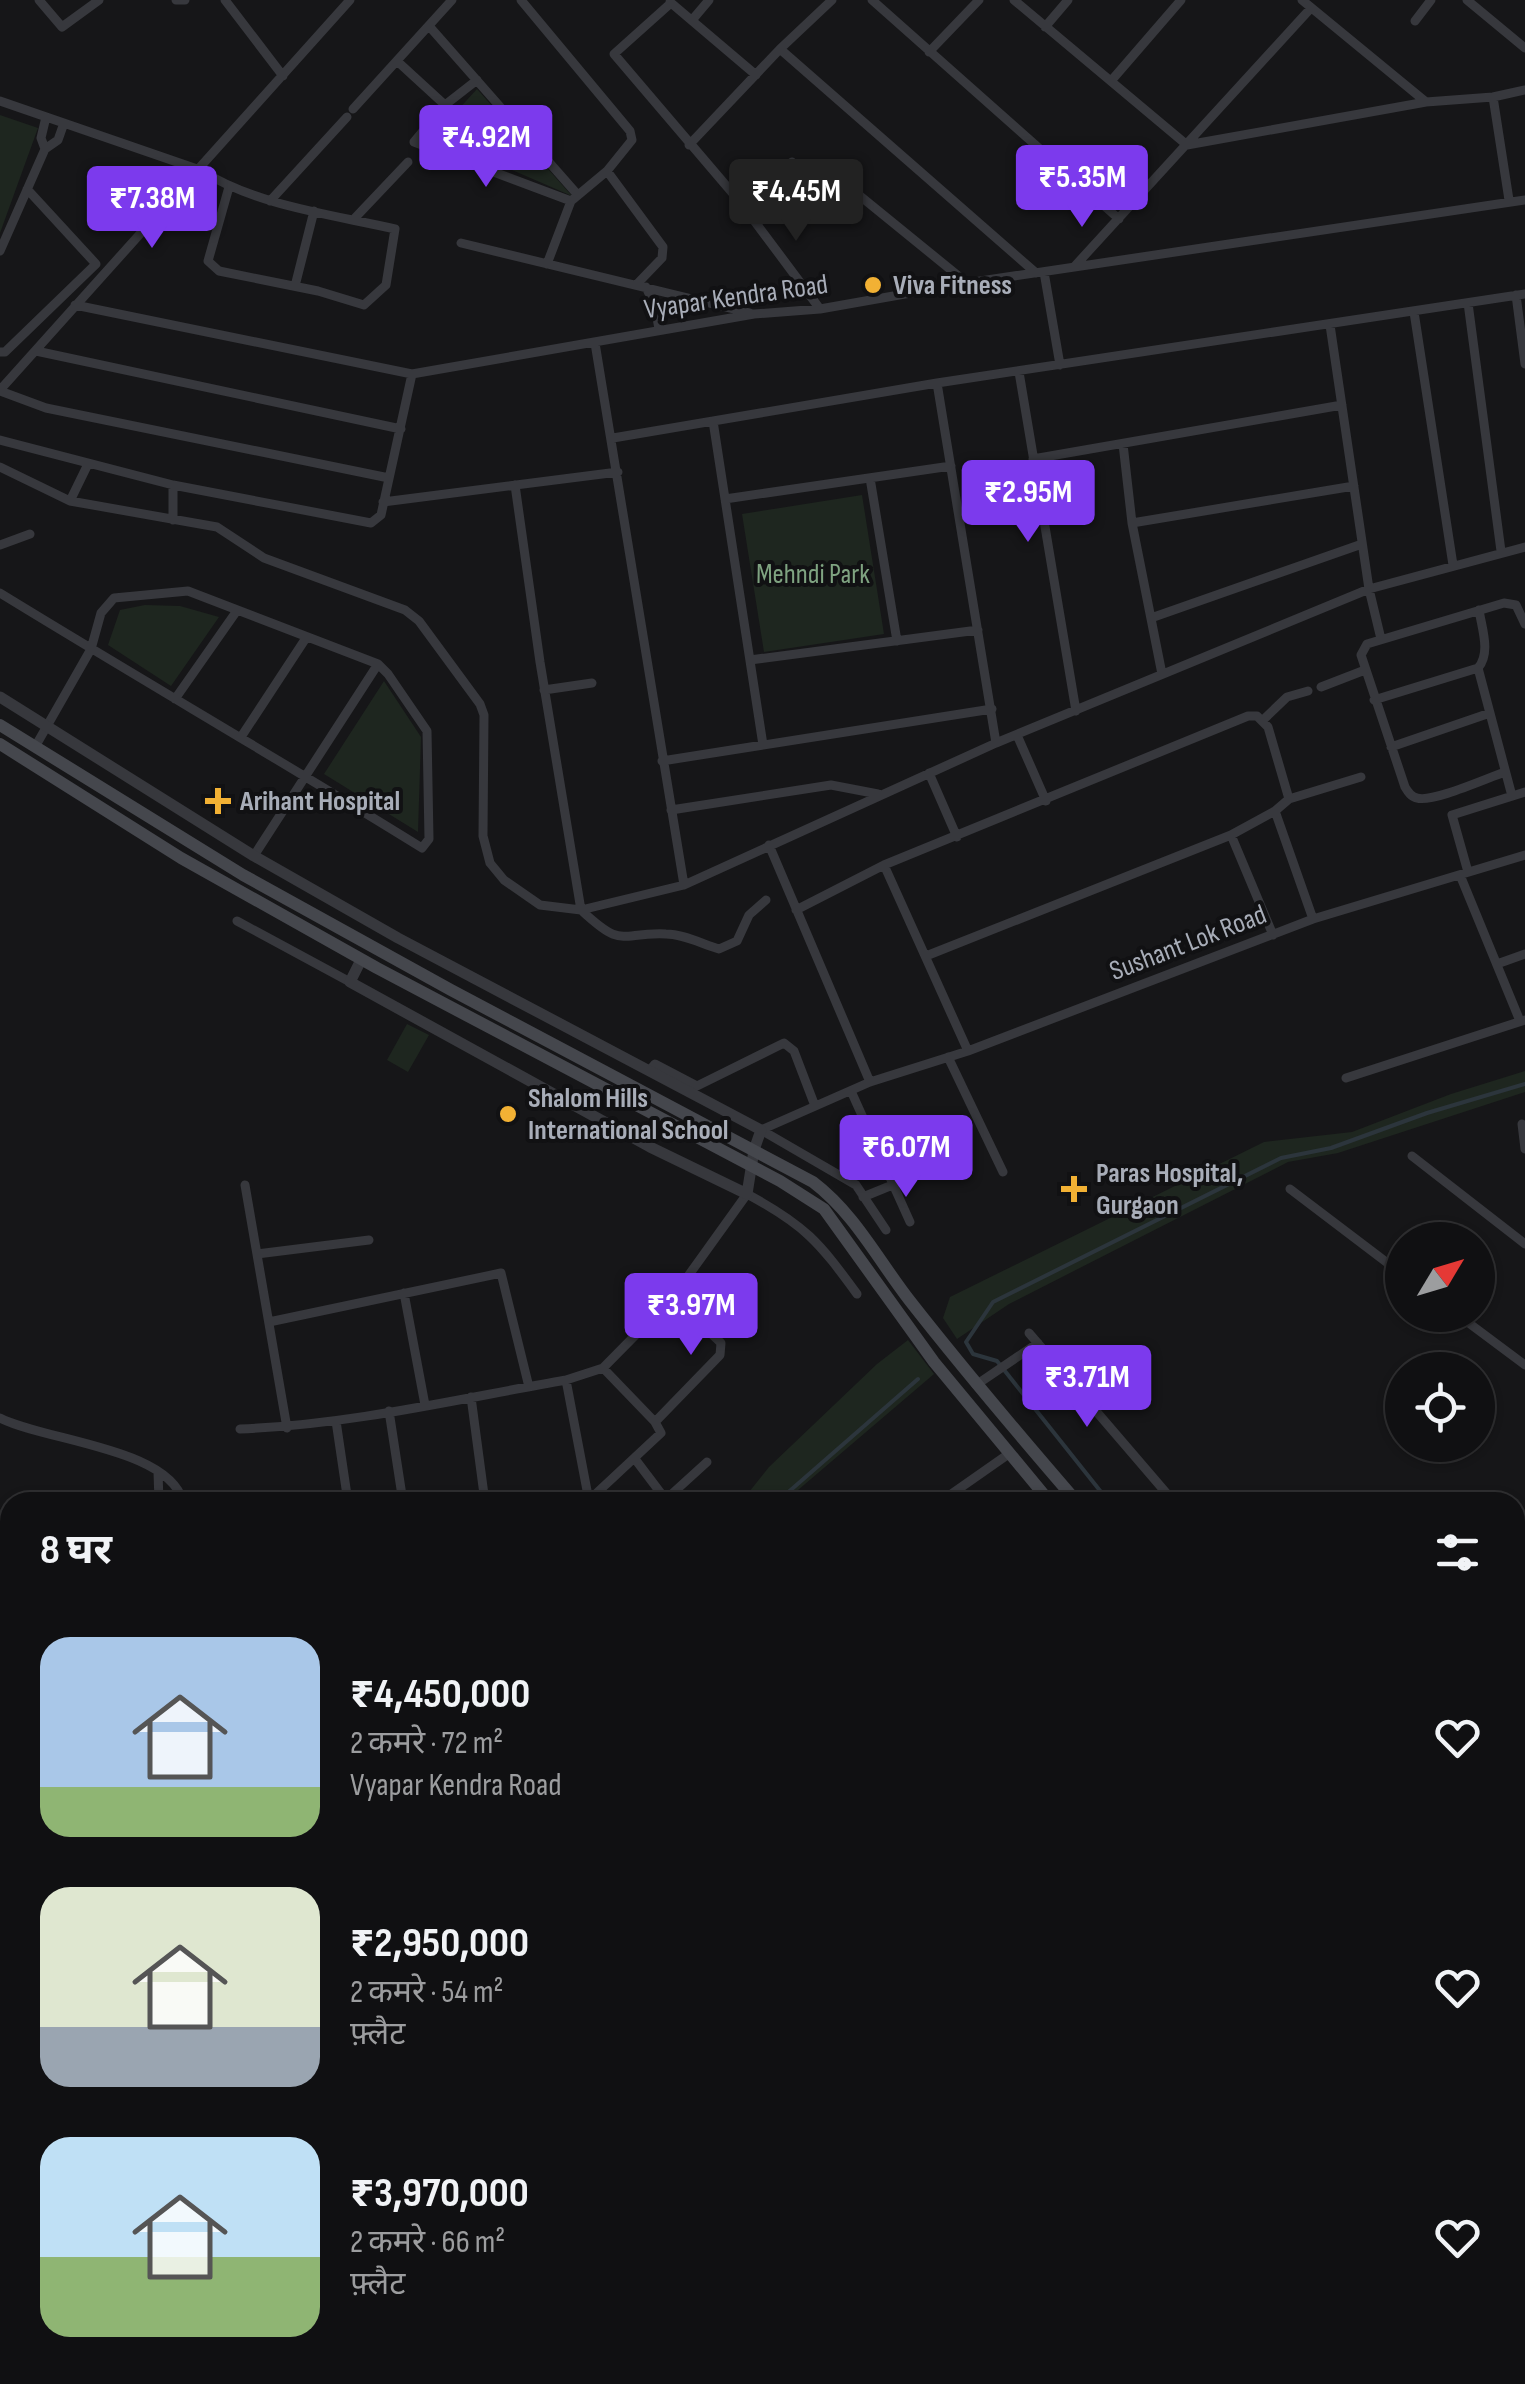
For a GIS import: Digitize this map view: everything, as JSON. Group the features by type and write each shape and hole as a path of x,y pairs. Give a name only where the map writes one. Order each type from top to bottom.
{"main road":[{"path":"0,725 243,875 831,1195 976,1385 1068,1492"},
{"path":"0,744 181,858 361,960 751,1166 824,1209 934,1362 1042,1492"}],"street":[{"path":"40,0 62,27 98,0"},
{"path":"176,0 185,0"},
{"path":"225,0 283,76"},
{"path":"350,0 0,391 46,408 389,478"},
{"path":"270,201 452,0"},
{"path":"521,0 630,131 632,140 606,172 574,197 547,264"},
{"path":"692,19 709,0"},
{"path":"690,145 832,0"},
{"path":"872,0 1119,219"},
{"path":"930,52 980,0"},
{"path":"1014,0 1188,145 1426,102 1493,97 1525,90"},
{"path":"1046,27 1068,0"},
{"path":"1111,82 1182,0"},
{"path":"1415,21 1431,0"},
{"path":"1467,0 1525,48"},
{"path":"756,75 670,2 614,54 741,203 820,308"},
{"path":"1074,267 1188,145 1306,4 1426,102"},
{"path":"430,26 574,197"},
{"path":"780,49 1040,272 1060,364"},
{"path":"398,61 445,105"},
{"path":"477,80 445,105 414,142 574,197"},
{"path":"1493,97 1509,200"},
{"path":"0,101 200,170 229,188 395,229 386,285 364,306 296,286 219,270 208,261 229,188"},
{"path":"45,148 40,138 46,117"},
{"path":"0,251 45,148 58,140 64,124"},
{"path":"353,220 408,162"},
{"path":"741,203 792,162"},
{"path":"822,165 967,283"},
{"path":"606,172 663,246 662,258 642,286"},
{"path":"0,352 5,352 96,264 27,189"},
{"name":"Vyapar Kendra Road","path":"75,306 412,374 754,314 820,308 1525,200"},
{"path":"296,286 314,211"},
{"path":"460,244 754,314"},
{"path":"642,286 655,307 659,329"},
{"path":"612,438 937,383 1520,295 1525,364"},
{"path":"1468,303 1501,552"},
{"path":"1414,312 1453,565"},
{"path":"1330,325 1368,589 1381,639"},
{"path":"595,343 684,884"},
{"path":"36,351 401,429"},
{"path":"1018,372 1076,710"},
{"path":"0,440 173,484 371,523 381,515 412,374"},
{"path":"937,383 996,743"},
{"path":"1033,459 1342,404"},
{"path":"713,421 763,745"},
{"path":"1124,444 1132,522 1162,674"},
{"path":"70,501 88,464"},
{"path":"725,500 951,466"},
{"path":"0,467 70,501 217,527 264,558 388,602 418,621 480,704 484,715 483,836 490,864 504,880 540,905 581,910 684,884 996,743 1368,589 1525,547"},
{"path":"384,502 618,472"},
{"path":"870,478 896,640"},
{"path":"173,484 173,520"},
{"path":"516,485 544,690 581,910 622,938 666,934 719,948 737,940 748,915 766,900"},
{"path":"1132,522 1354,486"},
{"path":"0,545 30,534"},
{"path":"1150,618 1362,544"},
{"path":"0,592 91,649 422,848 426,845 427,731 388,674 378,664 188,591 114,598 101,613 91,649 35,747"},
{"path":"1505,772 1418,799 1405,787 1374,700 1362,649 1381,639 1511,602 1520,609 1525,624"},
{"path":"1479,610 1486,652 1478,668 1512,796"},
{"path":"175,699 236,612"},
{"path":"750,660 978,630"},
{"path":"240,738 306,638"},
{"path":"243,875 378,664"},
{"path":"1374,700 1478,668"},
{"path":"1321,686 1365,670"},
{"path":"544,690 592,683"},
{"path":"1262,721 1287,697 1308,690"},
{"path":"0,697 415,947 844,1176 856,1185 886,1230"},
{"path":"662,761 992,709"},
{"path":"1391,747 1490,713"},
{"path":"796,910 884,865 1248,716 1256,716 1268,727 1289,799"},
{"path":"1017,735 1046,801"},
{"path":"929,772 957,837"},
{"path":"926,956 1230,835 1289,799 1361,777"},
{"path":"671,810 832,785 881,794"},
{"path":"1346,1078 1522,1021 1464,873 1452,815 1525,792"},
{"path":"1275,811 1313,918"},
{"path":"1230,835 1273,935"},
{"path":"770,845 870,1082"},
{"name":"Sushant Lok Road","path":"761,1130 870,1082 968,1050 1313,918 1525,855"},
{"path":"884,865 968,1050"},
{"path":"237,920 798,1224 821,1244 857,1294"},
{"path":"1497,964 1525,954"},
{"path":"350,982 361,960"},
{"path":"649,1071 654,1064 663,1066 697,1086 784,1044 794,1050 815,1106"},
{"path":"948,1057 1003,1172"},
{"path":"850,1091 910,1222"},
{"path":"1522,1124 1525,1149"},
{"path":"240,1428 286,1428 336,1421 566,1380 603,1368 673,1298 733,1212 731,1205 744,1193 761,1130"},
{"path":"1412,1156 1525,1244"},
{"path":"864,1196 934,1168"},
{"path":"245,1185 286,1428"},
{"path":"1290,1189 1385,1261"},
{"path":"257,1254 369,1240"},
{"path":"268,1322 501,1273 528,1387"},
{"path":"404,1293 425,1405"},
{"path":"655,1422 720,1355 721,1344 673,1298"},
{"path":"1481,1332 1525,1365"},
{"path":"1029,1333 1165,1492"},
{"path":"976,1385 1038,1344"},
{"path":"599,1492 661,1433 603,1368"},
{"path":"566,1380 586,1492"},
{"path":"471,1397 484,1492"},
{"path":"389,1411 402,1492"},
{"path":"0,1418 18,1427 128,1456 158,1472 181,1492"},
{"path":"336,1421 347,1492"},
{"path":"954,1492 1010,1453"},
{"path":"635,1459 658,1492"},
{"path":"674,1492 706,1462"},
{"path":"158,1472 158,1492"}],"green space":[{"path":"477,89 572,196 434,136"},
{"path":"0,115 38,128 0,233"},
{"name":"Mehndi Park","path":"862,495 884,634 764,652 742,514"},
{"path":"145,605 180,606 219,617 171,686 108,645 120,610"},
{"path":"384,681 421,737 418,832 324,774"},
{"path":"407,1024 429,1035 408,1072 387,1060"},
{"path":"1525,1071 1525,1092 1338,1153 1288,1162 1009,1304 957,1339 943,1318 950,1297 1264,1142 1352,1132"},
{"path":"908,1340 934,1374 796,1492 749,1492 769,1467 877,1364"}],"waterway":[{"path":"1101,1492 997,1361 973,1354 966,1342 993,1302 1281,1158 1331,1148 1427,1113 1525,1084"},
{"path":"788,1492 918,1379"}],"place":[{"name":"Viva Fitness","path":"873,285"},
{"name":"Arihant Hospital","path":"218,801"},
{"name":"Shalom Hills International School","path":"508,1114"},
{"name":"Paras Hospital, Gurgaon","path":"1074,1189"}]}
